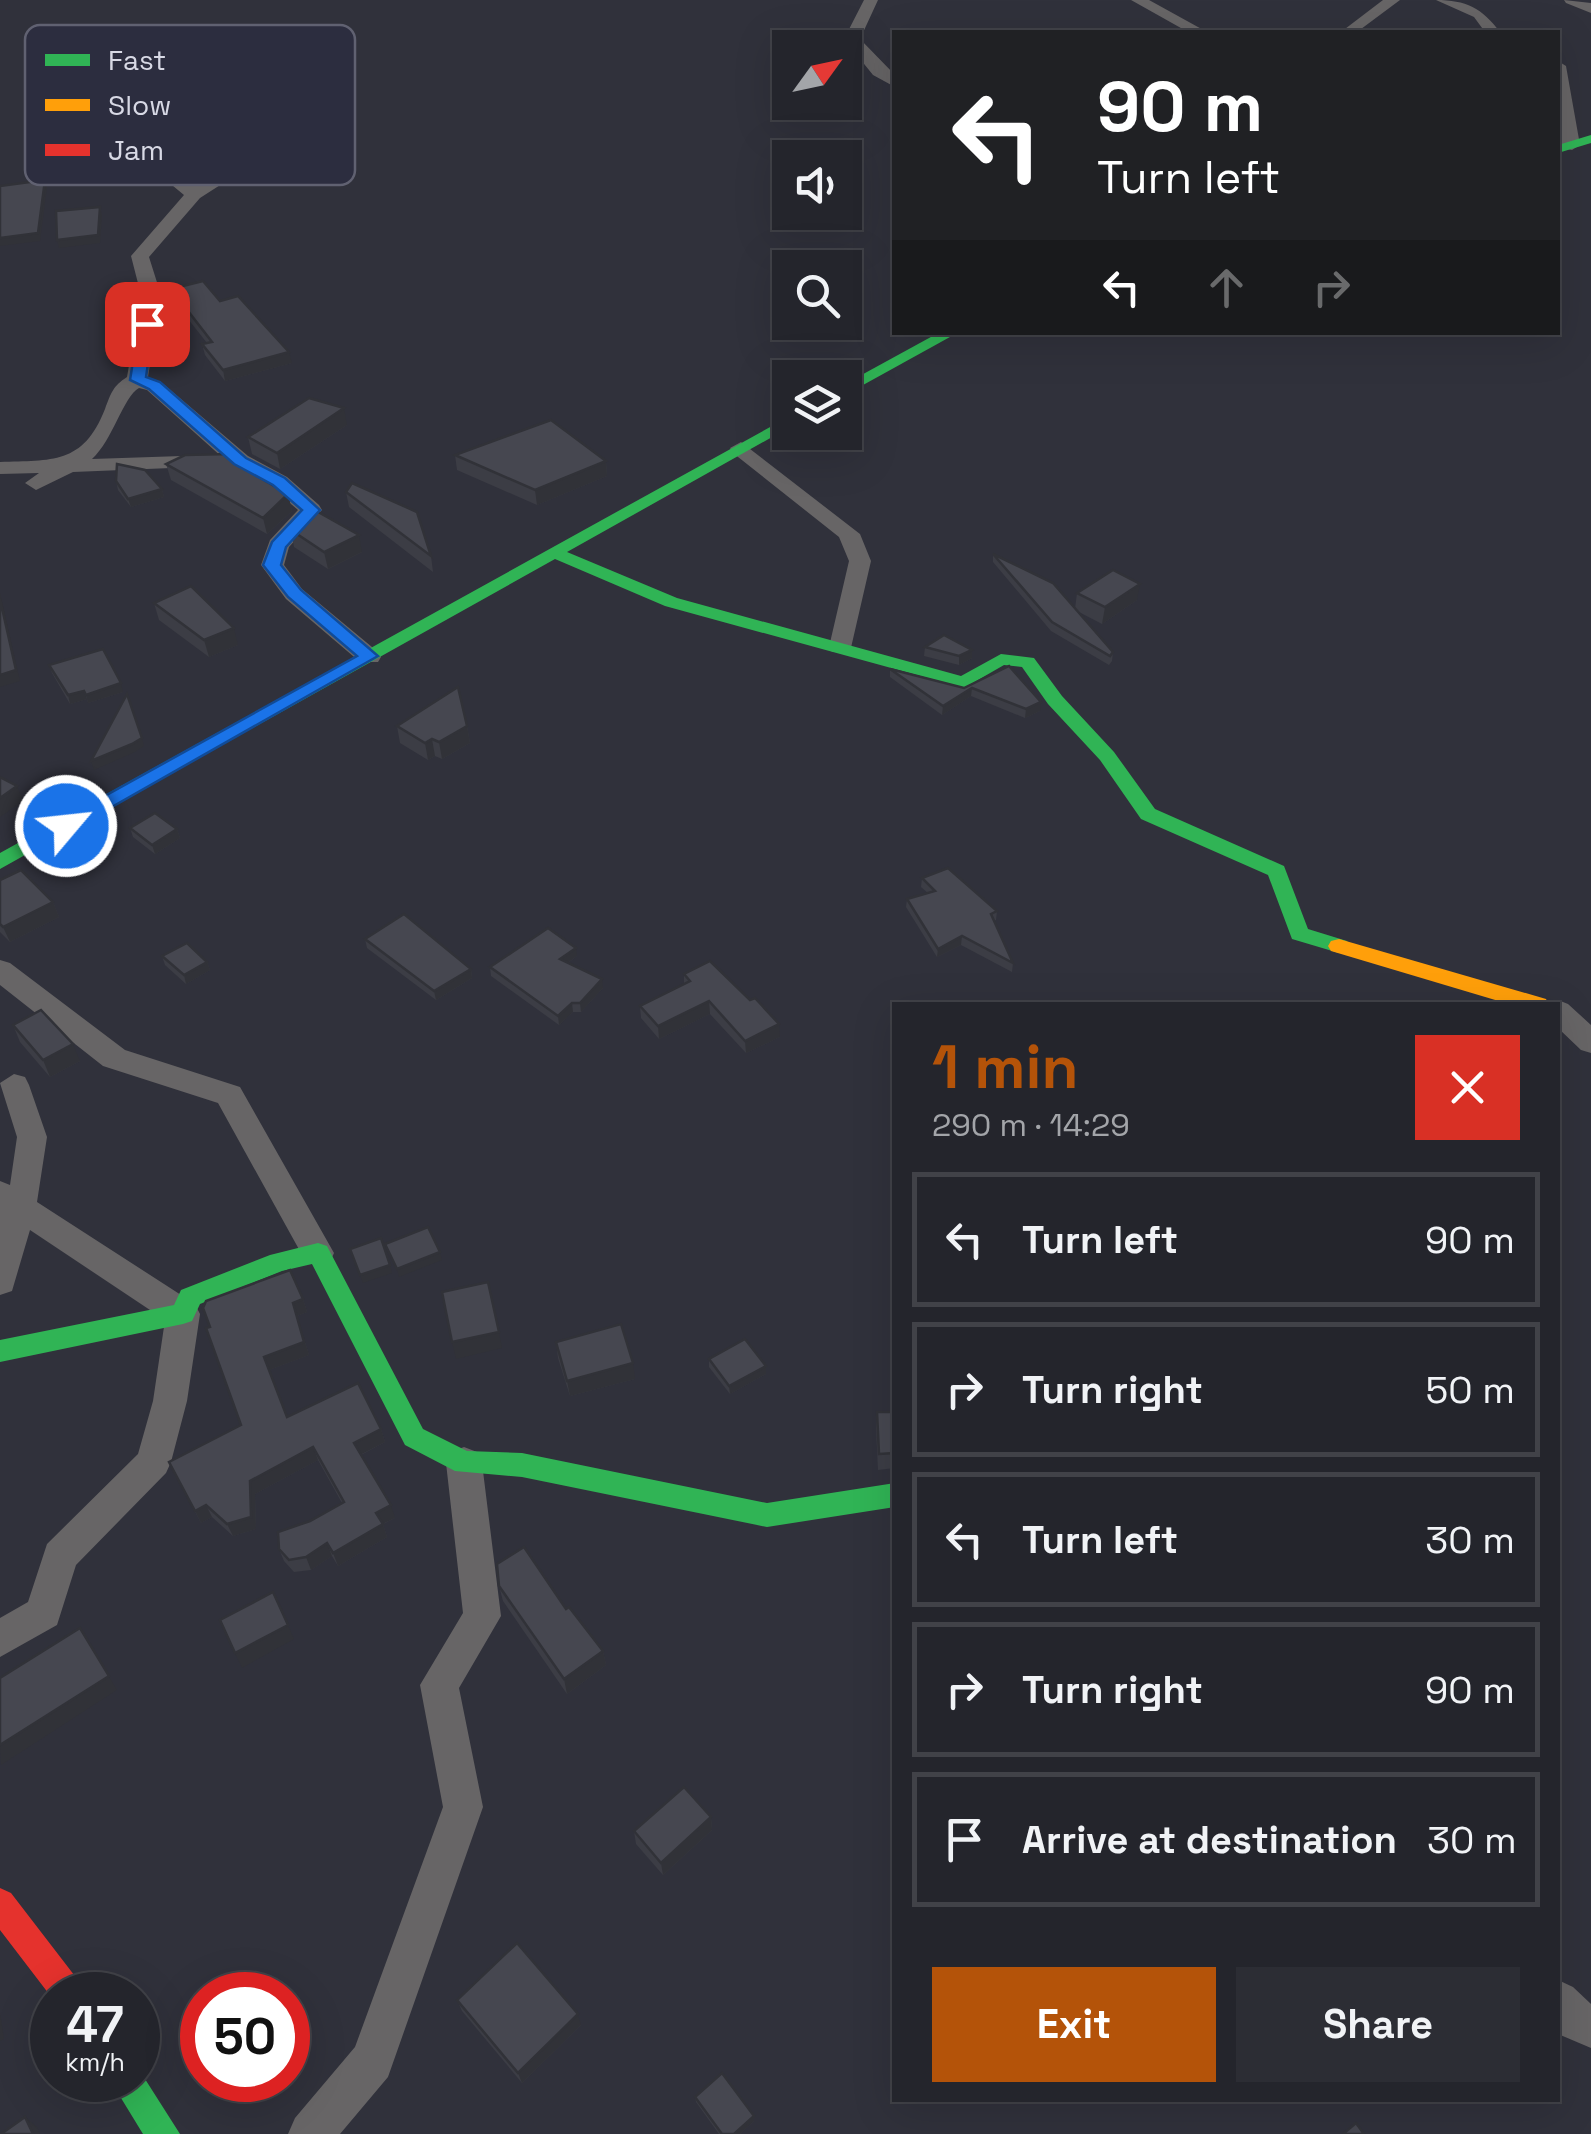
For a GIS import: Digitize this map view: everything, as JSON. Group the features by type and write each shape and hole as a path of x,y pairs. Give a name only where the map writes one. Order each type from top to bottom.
{"street":[{"path":"870,0 852,39 879,72 892,80"},
{"path":"1138,0 1195,30"},
{"path":"1351,30 1393,0"},
{"path":"1443,0 1480,14 1491,30"},
{"path":"1571,0 1591,8"},
{"path":"1560,80 1569,144"},
{"path":"182,185 194,194"},
{"path":"36,483 80,462 110,427 122,390 138,380 152,295 140,256 194,194 209,185"},
{"path":"862,381 946,335"},
{"path":"138,380 154,386 240,461 279,482 311,510 278,546 272,565 294,594 369,656"},
{"path":"0,862 772,431"},
{"path":"741,448 850,534 860,561 841,646"},
{"path":"0,468 80,462 240,461"},
{"path":"552,552 671,602 964,682 1001,659 1028,662 1055,700 1107,756 1148,814 1277,871 1300,934 1528,1002"},
{"path":"0,970 114,1058 229,1095 414,1436 464,1463 522,1465 767,1515 892,1495"},
{"path":"1560,1013 1591,1042"},
{"path":"0,1281 10,1199 32,1137 14,1085"},
{"path":"10,1199 183,1314"},
{"path":"5,1643 44,1613 60,1556 153,1462 170,1402 183,1314 190,1296 279,1262 318,1253"},
{"path":"0,1351 183,1314"},
{"path":"311,2134 372,2062 463,1807 438,1685 482,1616 464,1463"},
{"path":"0,1904 52,1972"},
{"path":"1560,2004 1576,2022 1591,2026"},
{"path":"141,2102 163,2134"}],"building":[{"path":"44,185 38,233 0,238 0,186"},
{"path":"100,207 98,235 57,240 56,211"},
{"path":"203,281 220,301 238,296 289,352 223,370 202,344 212,342 171,289"},
{"path":"309,398 344,408 277,453 248,437"},
{"path":"551,420 606,461 535,490 455,455"},
{"path":"231,454 254,468 249,471 288,494 263,518 166,464 185,455"},
{"path":"117,464 145,470 162,489 128,499 116,481"},
{"path":"352,483 417,512 431,556 346,492"},
{"path":"311,508 359,535 324,552 291,530"},
{"path":"993,554 1053,583 1113,652 1110,656 1052,622"},
{"path":"1113,570 1140,584 1105,607 1077,593"},
{"path":"191,586 234,628 204,640 154,603"},
{"path":"0,599 16,670 0,675"},
{"path":"944,635 972,650 959,656 925,647"},
{"path":"103,649 121,683 86,695 84,691 68,695 49,665"},
{"path":"1009,666 1041,702 1026,709 972,688 943,706 890,669 964,688"},
{"path":"458,687 467,726 439,742 432,739 425,743 397,726"},
{"path":"127,694 142,738 91,761"},
{"path":"0,777 17,786 0,798"},
{"path":"155,813 177,829 152,845 130,828"},
{"path":"948,868 997,911 991,914 1013,963 962,936 938,949 907,899 935,891 922,878"},
{"path":"21,870 53,902 3,927 0,880"},
{"path":"404,914 471,969 434,991 365,939"},
{"path":"548,928 576,948 560,959 602,979 580,1003 572,1003 558,1016 490,967"},
{"path":"187,943 207,962 184,975 162,956"},
{"path":"710,961 750,1000 755,998 779,1024 745,1041 709,1001 658,1026 640,1006 690,981 684,974"},
{"path":"41,1010 73,1044 43,1060 13,1025"},
{"path":"428,1227 440,1252 397,1269 385,1244"},
{"path":"381,1238 390,1265 360,1275 350,1249"},
{"path":"290,1270 303,1299 293,1303 304,1342 264,1357 287,1417 358,1383 381,1429 354,1443 391,1505 376,1513 383,1524 333,1553 327,1543 306,1557 289,1560 279,1549 278,1532 310,1521 344,1502 313,1447 250,1481 251,1517 227,1524 206,1505 195,1511 169,1462 241,1425 206,1328 210,1327 203,1308 206,1301"},
{"path":"488,1282 499,1332 452,1342 442,1292"},
{"path":"621,1324 633,1363 567,1381 556,1342"},
{"path":"745,1339 766,1366 729,1386 709,1359"},
{"path":"877,1412 892,1412 892,1453 879,1454"},
{"path":"524,1547 566,1609 569,1607 603,1651 564,1679 499,1586 497,1564"},
{"path":"273,1592 288,1625 235,1653 220,1620"},
{"path":"80,1628 109,1676 0,1745 0,1678"},
{"path":"684,1787 711,1817 661,1863 634,1831"},
{"path":"517,1943 578,2014 518,2073 457,2000"},
{"path":"722,2073 754,2116 734,2134 722,2134 695,2097"},
{"path":"25,2117 33,2134 1,2134"},
{"path":"1356,2123 1364,2134 1343,2134"}],"traffic: fast":[{"path":"1560,148 1591,139"},
{"path":"862,381 946,335"},
{"path":"0,862 772,431"},
{"path":"552,552 671,602 964,682 1001,659 1028,662 1055,700 1107,756 1148,814 1277,871 1299,934 1339,946"},
{"path":"0,1351 183,1314 190,1297 279,1262 318,1253 414,1437 464,1463 522,1465 767,1515 892,1495"},
{"path":"142,2102 163,2134"}],"traffic: slow":[{"path":"1339,946 1528,1002"}],"traffic: jam":[{"path":"0,1904 52,1972"}],"route":[{"path":"66,826 369,656 294,594 272,565 278,546 311,510 279,482 240,461 154,386 138,380 147,324"}]}
